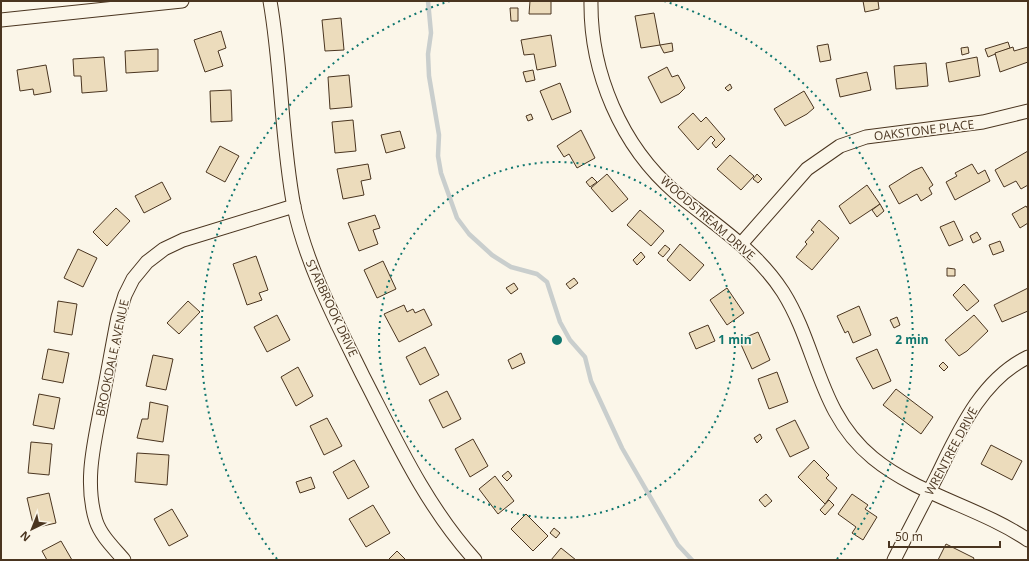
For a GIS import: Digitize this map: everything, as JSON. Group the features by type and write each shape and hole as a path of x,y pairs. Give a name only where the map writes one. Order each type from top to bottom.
{"street":[{"path":"1,20 182,1"},
{"name":"STARBROOK DRIVE","path":"270,1 279,74 287,162 294,206 307,255 324,297 406,462 441,518 475,560"},
{"name":"WOODSTREAM DRIVE","path":"590,1 590,20 594,48 603,82 613,108 628,136 641,156 668,185 741,244 766,269 783,292 796,317 826,396 846,431 872,458 896,475 929,491 986,515 1028,540"},
{"name":"OAKSTONE PLACE","path":"741,244 807,169 840,146 866,137 983,122 1028,111"},
{"name":"BROOKDALE AVENUE","path":"124,560 106,540 97,522 91,504 90,484 93,450 118,317 125,295 133,279 147,262 164,249 183,240 294,206"},
{"name":"WRENTREE DRIVE","path":"894,560 972,410 1000,376 1028,357"}],"building":[{"path":"530,1 551,1 551,14 529,14"},
{"path":"863,1 878,1 879,9 865,12"},
{"path":"510,8 518,8 518,21 511,21"},
{"path":"654,13 660,45 641,48 635,16"},
{"path":"341,18 344,50 325,51 322,20"},
{"path":"221,31 226,48 218,51 223,66 205,72 194,40"},
{"path":"551,35 556,66 537,70 534,54 524,55 521,40"},
{"path":"1008,42 1010,48 988,57 985,49"},
{"path":"672,43 673,51 664,53 660,45"},
{"path":"828,44 831,60 820,62 817,46"},
{"path":"968,47 969,53 962,55 961,48"},
{"path":"1013,47 1014,51 1028,47 1028,62 1000,72 995,53"},
{"path":"158,49 158,71 126,73 125,51"},
{"path":"104,57 107,91 82,93 81,76 74,76 73,59"},
{"path":"977,57 980,76 949,82 946,63"},
{"path":"926,63 928,86 896,89 894,66"},
{"path":"46,65 51,92 34,95 33,89 20,91 17,70"},
{"path":"667,67 672,77 678,75 685,88 679,94 661,103 648,77"},
{"path":"533,70 535,80 526,82 523,72"},
{"path":"867,72 871,90 840,97 836,79"},
{"path":"349,75 352,107 330,109 328,77"},
{"path":"560,83 571,112 552,120 540,91"},
{"path":"730,84 732,88 728,91 725,88"},
{"path":"231,90 232,121 211,122 210,91"},
{"path":"804,91 814,108 807,114 785,126 774,109"},
{"path":"693,113 701,122 706,117 725,139 716,148 712,143 715,140 711,136 698,150 678,127"},
{"path":"531,114 533,119 528,121 526,116"},
{"path":"353,120 356,151 335,153 332,122"},
{"path":"581,130 595,158 577,168 569,154 564,157 557,146"},
{"path":"400,131 405,148 386,153 381,135"},
{"path":"220,146 239,156 225,182 206,172"},
{"path":"1028,151 1028,185 1021,189 1016,181 1004,187 995,170"},
{"path":"730,155 754,176 741,190 717,169"},
{"path":"368,164 371,179 361,181 364,195 343,199 337,169"},
{"path":"972,164 978,174 985,170 990,181 955,200 946,182 957,176 955,173"},
{"path":"922,167 933,185 929,188 932,194 921,201 917,194 899,204 889,186"},
{"path":"607,174 628,199 612,212 591,188"},
{"path":"757,174 762,179 758,183 753,179"},
{"path":"592,177 597,182 590,187 586,182"},
{"path":"162,182 171,199 144,213 135,196"},
{"path":"867,185 880,204 850,224 839,206"},
{"path":"880,204 884,211 877,217 872,210"},
{"path":"1026,206 1028,209 1028,223 1020,228 1012,214"},
{"path":"116,208 130,221 107,246 93,232"},
{"path":"640,210 664,231 651,246 627,225"},
{"path":"375,215 380,228 373,230 378,244 359,251 348,223"},
{"path":"819,220 839,238 812,270 796,257 807,244 805,242 814,232 811,230"},
{"path":"954,221 963,240 949,246 940,227"},
{"path":"977,232 981,239 973,243 970,236"},
{"path":"1000,241 1004,251 993,255 989,245"},
{"path":"680,244 704,265 690,281 667,260"},
{"path":"665,245 670,249 663,257 658,253"},
{"path":"78,249 97,258 83,287 64,278"},
{"path":"641,252 645,257 637,265 633,260"},
{"path":"256,256 268,290 259,293 262,300 247,305 233,264"},
{"path":"383,261 396,289 377,298 364,270"},
{"path":"947,268 955,269 955,276 947,276"},
{"path":"574,278 578,283 570,289 566,284"},
{"path":"514,283 518,289 511,294 506,288"},
{"path":"964,284 979,301 967,311 953,295"},
{"path":"727,288 744,313 727,325 710,300"},
{"path":"1028,288 1028,311 1002,322 994,305"},
{"path":"58,301 77,304 72,335 54,332"},
{"path":"188,301 200,312 179,334 167,323"},
{"path":"404,305 407,312 413,309 415,313 424,309 432,325 399,342 384,314"},
{"path":"859,306 871,335 853,343 848,331 845,333 837,316"},
{"path":"277,315 290,340 267,352 254,327"},
{"path":"974,315 988,331 967,351 959,356 945,340"},
{"path":"897,317 900,325 894,328 890,320"},
{"path":"708,325 715,341 696,349 689,333"},
{"path":"758,332 770,360 752,369 739,340"},
{"path":"425,347 439,375 420,385 406,357"},
{"path":"48,349 69,353 63,383 42,379"},
{"path":"877,349 891,381 873,389 856,358"},
{"path":"521,353 525,363 512,369 508,360"},
{"path":"153,355 173,359 166,390 146,386"},
{"path":"943,362 948,367 944,371 939,366"},
{"path":"298,367 313,396 296,406 281,377"},
{"path":"777,372 788,402 769,409 758,379"},
{"path":"896,389 933,417 921,434 883,405"},
{"path":"447,391 461,419 443,428 429,400"},
{"path":"39,394 60,398 54,429 33,425"},
{"path":"150,402 168,406 163,442 137,438 142,419 148,419"},
{"path":"327,418 342,446 324,455 310,426"},
{"path":"795,420 809,448 790,457 776,429"},
{"path":"760,434 762,438 757,443 754,438"},
{"path":"473,439 488,466 470,477 455,449"},
{"path":"31,442 52,444 49,475 28,473"},
{"path":"991,445 1022,461 1012,480 981,464"},
{"path":"137,453 169,455 167,485 135,482"},
{"path":"354,460 369,487 348,499 333,472"},
{"path":"814,460 829,475 826,478 837,488 825,504 798,477"},
{"path":"508,471 512,476 507,481 502,476"},
{"path":"495,476 514,501 498,514 479,489"},
{"path":"311,477 315,488 300,493 296,482"},
{"path":"49,493 56,523 34,528 27,498"},
{"path":"766,494 772,501 765,507 759,500"},
{"path":"852,494 868,505 865,509 877,517 863,540 852,533 856,527 838,514"},
{"path":"829,500 834,505 825,515 820,510"},
{"path":"373,505 390,533 366,547 349,519"},
{"path":"172,509 188,536 169,546 154,519"},
{"path":"526,514 548,536 533,551 511,529"},
{"path":"554,528 560,533 556,538 550,533"},
{"path":"61,541 72,560 47,560 42,551"},
{"path":"946,544 974,558 973,560 938,560"},
{"path":"561,548 576,560 551,560"},
{"path":"397,551 406,560 388,560"}],"waterway":[{"path":"428,1 431,33 428,54 429,76 439,135 438,156 441,173 457,218 469,234 492,255 511,267 537,274 547,282 560,322 570,340 585,357 591,381 622,448 678,545 692,560"}]}
